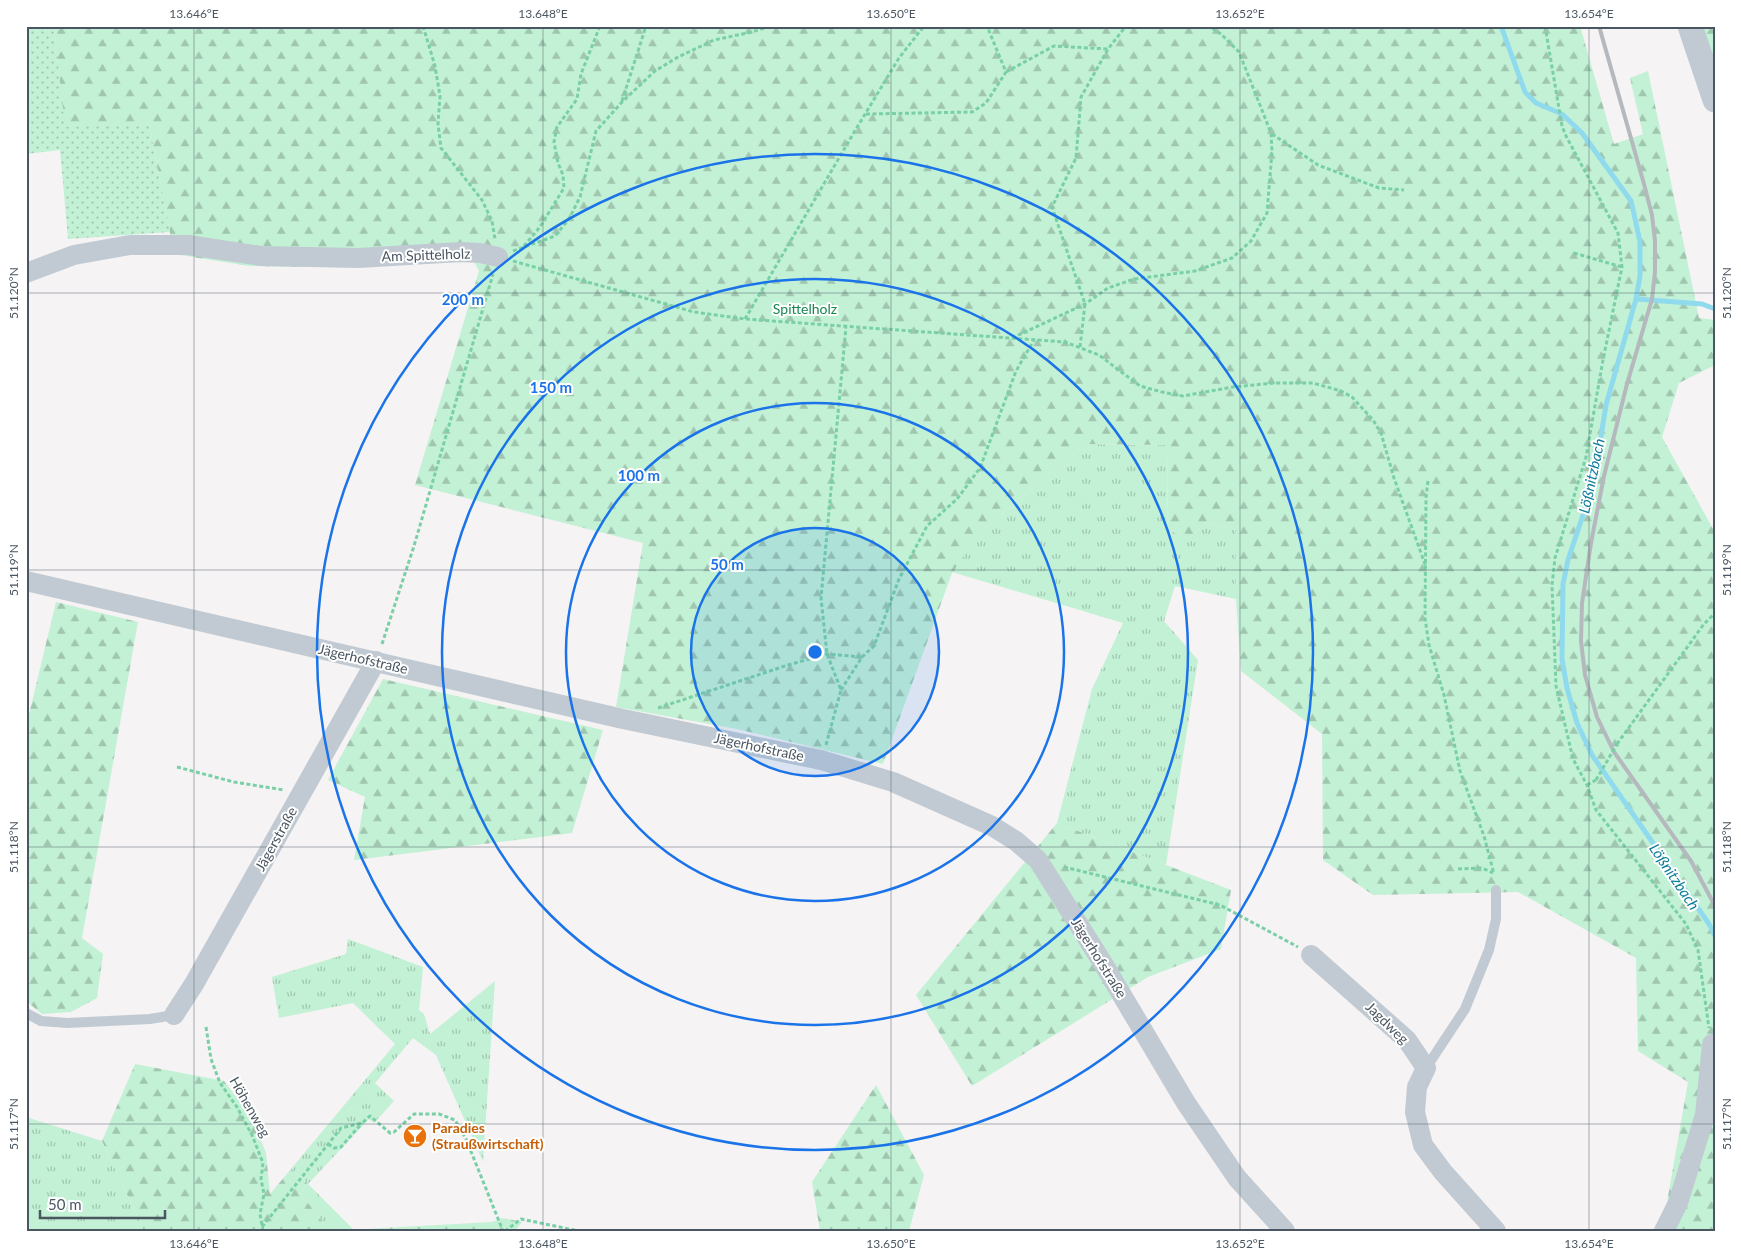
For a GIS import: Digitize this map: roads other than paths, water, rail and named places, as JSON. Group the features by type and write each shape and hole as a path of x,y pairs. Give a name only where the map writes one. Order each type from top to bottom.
{"street":[{"path":"1690,26 1715,100"},
{"name":"Am Spittelholz","path":"26,272 74,255 130,246 188,246 261,256 358,258 461,252 480,253 498,257"},
{"name":"Jägerhofstraße","path":"26,581 623,719 821,760 893,782 992,826 1016,841 1038,860 1104,965 1186,1103 1237,1178 1285,1231"},
{"name":"Jägerstraße","path":"174,1015 199,975 376,661"},
{"name":"Jagdweg","path":"1311,955 1407,1040 1426,1068"},
{"path":"1664,1231 1678,1203 1705,1116 1712,1044"},
{"path":"1426,1068 1417,1087 1415,1112 1424,1145 1443,1172 1496,1231"}],"lane":[{"path":"1426,1068 1465,1009 1489,950 1496,919 1496,890"},
{"path":"26,1013 41,1021 67,1023 150,1019 174,1015"}],"waterway":[{"name":"Lößnitzbach","path":"1501,26 1525,92 1536,103 1562,114 1582,133 1631,201 1640,242 1640,276 1636,299 1606,405 1596,467 1587,503 1568,560 1563,584 1562,659 1567,688 1577,723 1592,755 1709,924 1715,936"},
{"path":"1636,299 1702,304 1715,309"}],"railway":[{"path":"1599,26 1652,215 1655,241 1655,272 1652,299 1627,384 1604,476 1591,543 1582,603 1581,641 1585,675 1597,717 1614,752 1691,861 1715,906"}],"place":[{"name":"Paradies (Straußwirtschaft)","path":"415,1136"}],"park label":[{"name":"Spittelholz","path":"805,309"}]}
